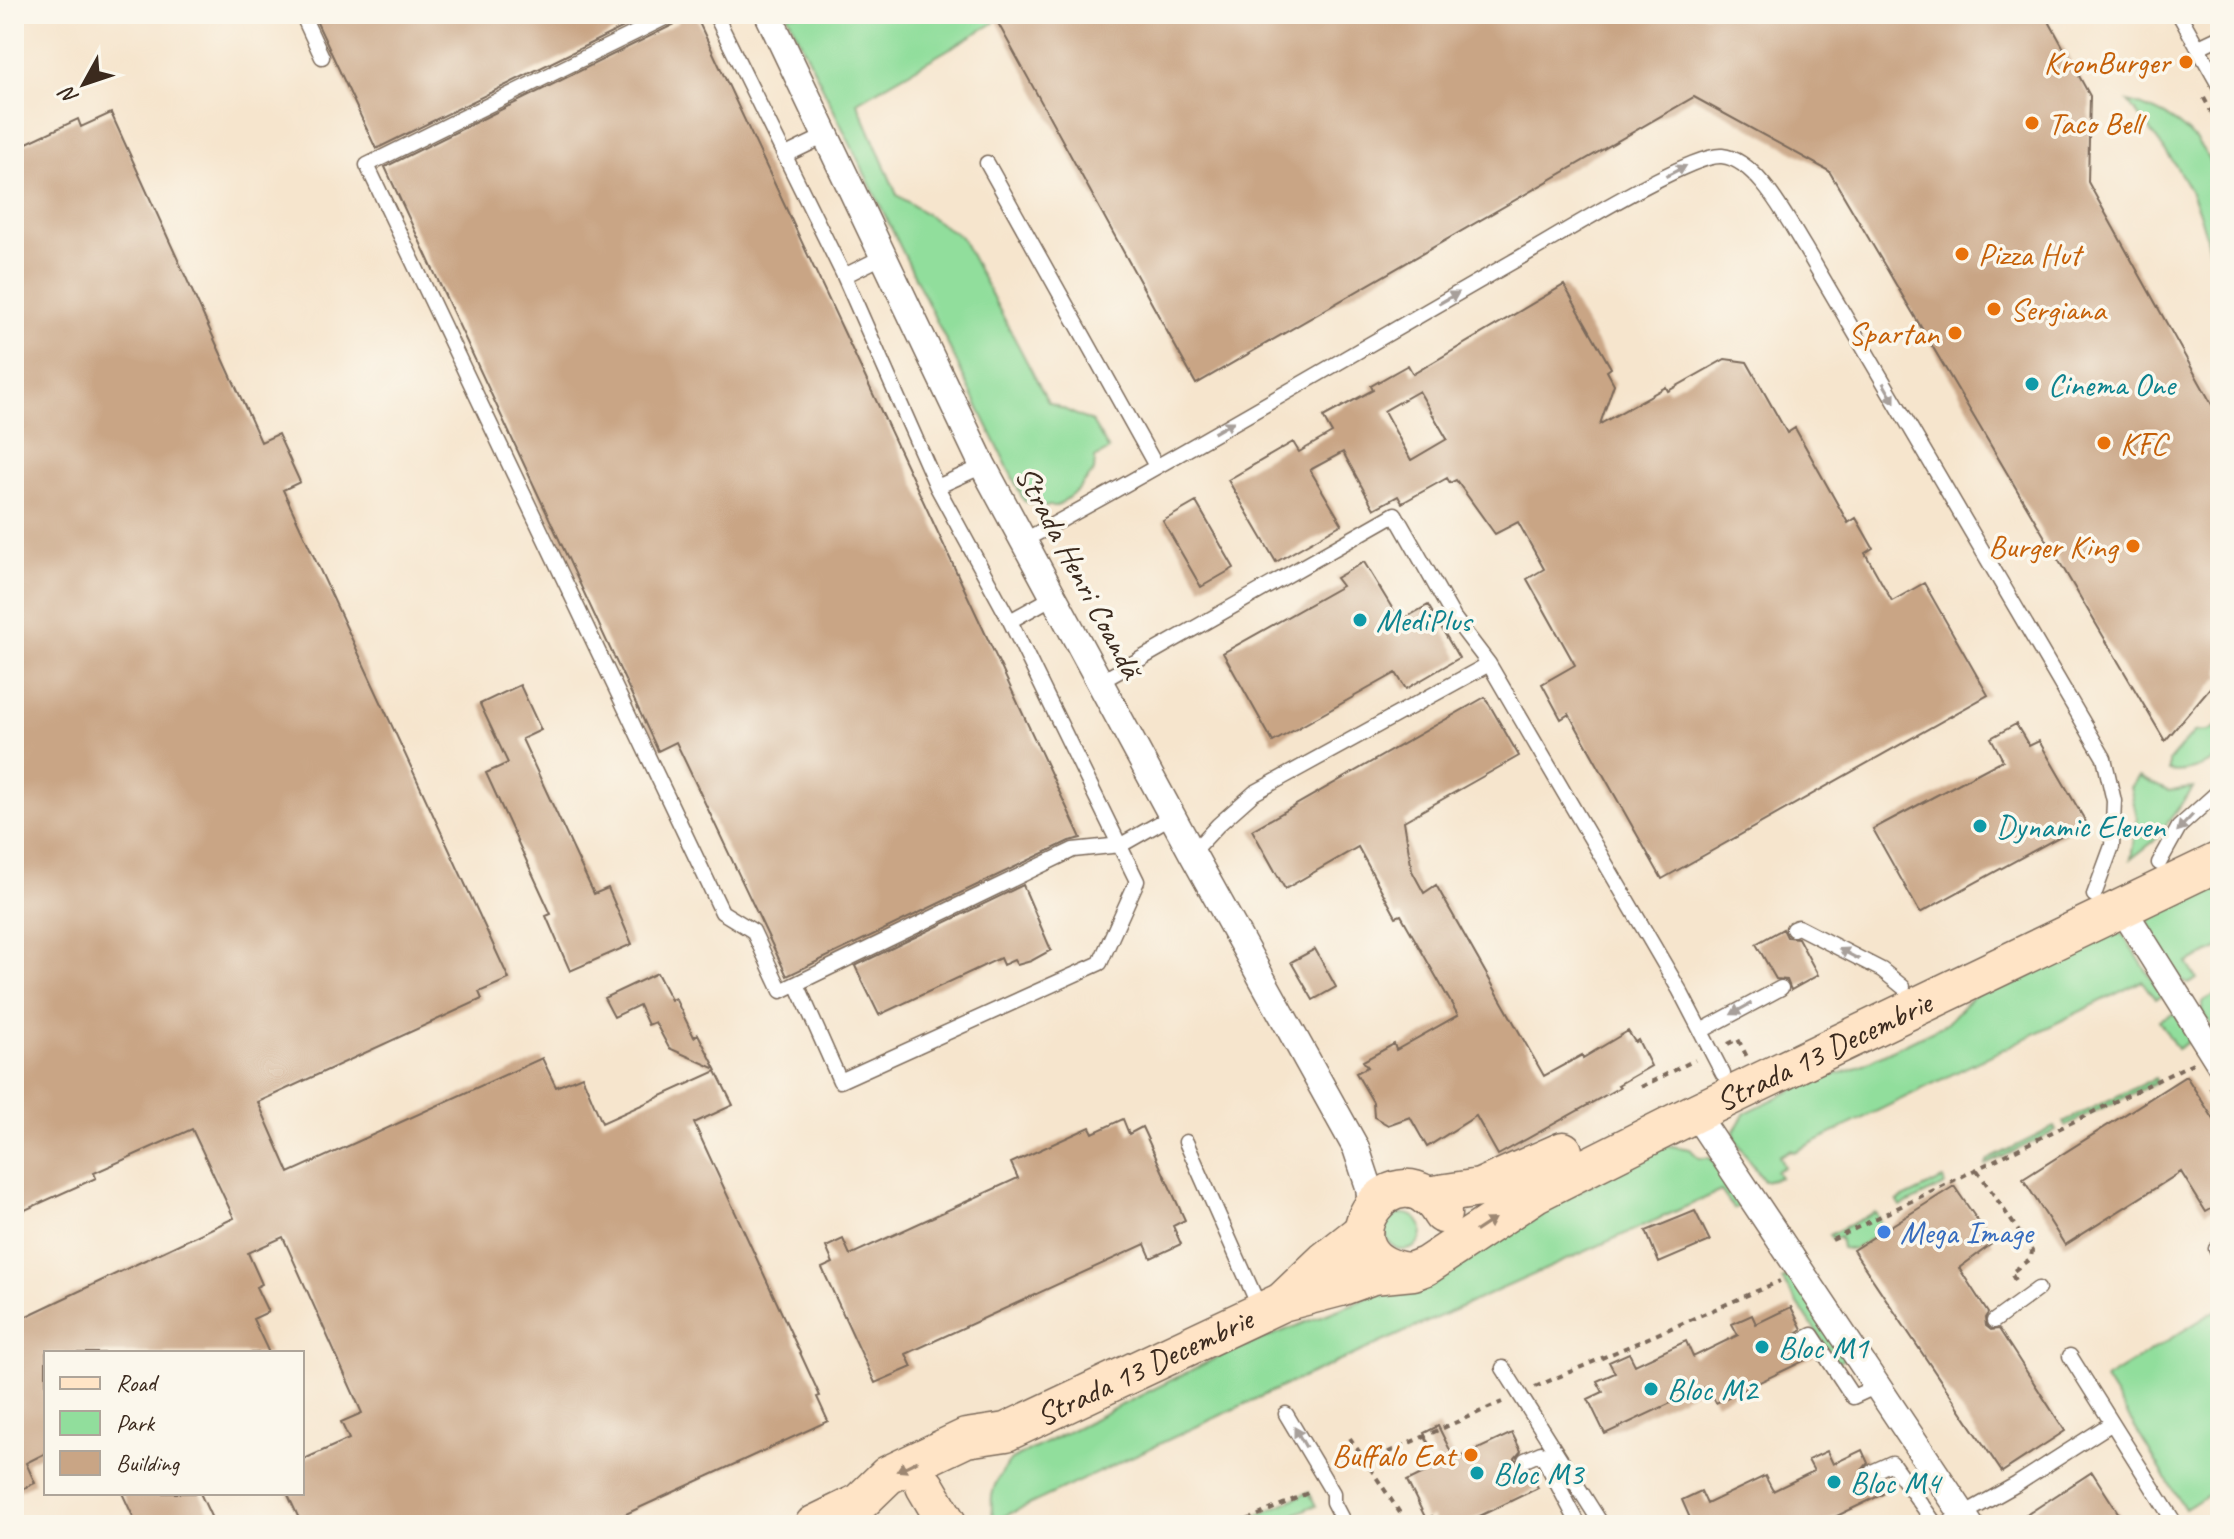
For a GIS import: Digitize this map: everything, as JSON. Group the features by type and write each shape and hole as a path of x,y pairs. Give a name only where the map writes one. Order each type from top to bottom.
{"main road":[{"name":"Strada 13 Decembrie","path":"814,1525 859,1503 888,1475 966,1438 1006,1432 1272,1307 1373,1275 1418,1265 1536,1193 2108,901 2159,863 2220,834"},
{"name":"Strada 13 Decembrie","path":"1272,1307 1390,1206 1480,1188 1515,1174 1903,987 2108,901 2220,861"},
{"path":"1435,1203 1445,1224 1442,1247 1418,1265 1388,1268 1367,1249 1390,1206 1435,1203"},
{"name":"Strada 13 Decembrie","path":"859,1503 895,1500 925,1486 976,1460 1006,1432"},
{"path":"925,1486 948,1525"}],"street":[{"name":"Strada Henri Coandă","path":"768,14 983,466 1356,1148 1379,1166 1390,1206"},
{"path":"2108,901 2208,1063"},
{"path":"1695,1113 1877,1386 1959,1522"}],"lane":[{"path":"302,14 322,57"},
{"path":"673,14 367,165 722,912 753,931 781,991 1073,850 1121,845 1172,816"},
{"path":"715,14 844,276 937,487 1010,621 1137,881 1100,963 840,1081 797,984"},
{"path":"2179,14 2220,87"},
{"path":"2199,47 2220,37"},
{"path":"786,155 827,135"},
{"path":"1023,541 1597,213 1698,160 1724,156 1763,181 1797,234 2104,758 2114,801 2108,901"},
{"path":"987,163 1156,466"},
{"path":"844,276 884,256"},
{"path":"937,487 983,466"},
{"path":"1100,682 1395,514 1454,618 1489,664 1680,991 1723,1074"},
{"path":"1010,621 1053,597"},
{"path":"1192,853 1254,793 1489,664"},
{"path":"2159,863 2179,827 2220,790"},
{"path":"1793,929 1798,927 1882,970 1903,987"},
{"path":"1701,1031 1781,988"},
{"path":"1186,1142 1272,1307"},
{"path":"1994,1321 2038,1289"},
{"path":"1806,1338 1812,1335 1853,1397 1877,1386"},
{"path":"2070,1356 2176,1525"},
{"path":"1503,1368 1602,1525"},
{"path":"1286,1414 1333,1493 1333,1502"},
{"path":"1959,1522 2112,1423"},
{"path":"1525,1460 1541,1453 1578,1523"},
{"path":"1872,1472 1892,1463 1936,1525"},
{"path":"1315,1465 1317,1479 1345,1525"}],"path":[{"path":"1832,1240 2208,1063"},
{"path":"1977,1170 2032,1251 2031,1258 2011,1273 2017,1283"},
{"path":"1366,1462 1801,1272"},
{"path":"1350,1438 1408,1525"},
{"path":"1236,1525 1321,1487"}],"green space":[{"path":"787,14 989,14 994,23 857,102 897,195 961,237 1048,402 1092,422 1109,450 1095,458 1094,471 1078,490 1057,506 1039,506 1024,501"},
{"path":"2128,102 2156,111 2179,125 2196,141 2209,161 2217,183 2220,207 2212,262 2189,188"},
{"path":"2220,725 2218,759 2188,770 2169,771 2169,761 2194,732 2208,731"},
{"path":"2139,777 2168,791 2193,788 2154,841 2131,859 2137,817 2130,787"},
{"path":"2220,875 2220,948 2187,963 2197,979 2188,984 2182,980 2149,924 2150,914"},
{"path":"2114,931 2124,936 2163,996 2155,999 2142,981 1794,1152 1790,1150 1779,1156 1784,1167 1776,1171 1780,1177 1764,1181 1736,1141 1734,1131 1745,1113 1809,1082 1851,1070 1946,1024 1978,991"},
{"path":"2216,994 2220,999 2220,1029 2216,1030 2202,1011 2202,1002"},
{"path":"2176,1015 2191,1040 2177,1049 2159,1020"},
{"path":"2155,1078 2157,1082 2065,1126 2063,1122"},
{"path":"2054,1127 2056,1131 1986,1165 1988,1160"},
{"path":"1665,1145 1690,1149 1699,1158 1710,1158 1743,1204 1734,1209 1721,1191 1277,1389 994,1521 991,1503 994,1488 1011,1460 1222,1355 1360,1301 1462,1254"},
{"path":"1943,1179 1945,1185 1900,1207 1897,1201"},
{"path":"1875,1212 1884,1230 1853,1250 1842,1248 1840,1236 1832,1240 1829,1235"},
{"path":"1404,1214 1416,1220 1422,1232 1416,1244 1404,1250 1392,1244 1386,1232 1392,1220"},
{"path":"1792,1276 1847,1357 1837,1363 1782,1280"},
{"path":"2220,1308 2220,1487 2185,1509 2105,1379"},
{"path":"1309,1492 1316,1506 1273,1525 1236,1525"}],"building":[{"path":"313,14 650,14 376,149"},
{"path":"683,14 695,14 1081,838 787,976 676,742 658,751 385,167 677,23"},
{"path":"993,14 2045,14 2090,96 2088,182 2220,419 2220,676 2165,741 1829,171 1694,97 1196,384"},
{"path":"111,113 261,442 278,434 300,482 283,490 509,979 479,992 482,999 258,1102 289,1173 542,1058 556,1087 582,1076 602,1123 716,1071 733,1105 694,1123 820,1396 817,1397 828,1421 602,1525 302,1525 288,1495 304,1495 304,1459 349,1439 341,1422 362,1413 283,1237 248,1253 262,1284 256,1287 268,1312 253,1319 268,1351 44,1351 44,1454 26,1463 35,1483 14,1493 14,1322 234,1218 192,1129 94,1173 96,1178 14,1215 14,149 78,119 81,127"},
{"path":"1564,285 1611,368 1607,371 1614,384 1600,424 1725,359 1747,362 1787,433 1795,428 1848,523 1856,518 1873,548 1865,553 1892,601 1924,583 1988,695 1662,879 1569,714 1561,719 1542,684 1575,665 1527,579 1544,569 1518,522 1495,534 1456,480 1450,483 1447,478 1402,503 1398,496 1374,509 1343,452 1310,470 1342,524 1276,562 1228,480 1293,442 1299,452 1332,433 1323,417 1373,390 1371,386 1408,365 1413,374","holes":["1419,391 1447,439 1411,460 1384,411"]},
{"path":"1196,502 1234,568 1201,587 1163,521"},
{"name":"MediPlus","path":"1364,562 1400,621 1428,605 1459,658 1406,689 1396,673 1273,742 1223,653 1342,586 1336,578"},
{"path":"520,685 541,730 522,739 594,894 608,888 632,944 570,971 546,916 551,914 486,773 508,763 480,704"},
{"path":"1485,697 1519,756 1404,821 1412,871 1424,893 1436,885 1544,1076 1582,1055 1583,1058 1628,1031 1635,1042 1638,1040 1651,1066 1618,1085 1620,1087 1498,1155 1476,1116 1427,1147 1410,1117 1388,1125 1374,1117 1373,1102 1356,1073 1368,1067 1363,1061 1394,1044 1396,1050 1458,1015 1401,915 1396,917 1358,847 1285,889 1252,830"},
{"name":"Dynamic Eleven","path":"2016,724 2029,746 2039,741 2086,822 1920,913 1873,829 2003,760 1991,738"},
{"path":"1023,885 1051,950 1017,965 1014,960 1003,965 1000,958 879,1015 855,966"},
{"path":"1783,929 1787,937 1798,938 1818,975 1791,990 1787,980 1776,979 1756,944"},
{"path":"1315,949 1336,987 1313,1000 1291,962"},
{"path":"657,973 671,1000 675,998 694,1037 698,1034 716,1069 669,1048 655,1022 648,1025 639,1005 614,1017 604,998"},
{"path":"2186,1076 2220,1129 2220,1204 2206,1212 2181,1172 2065,1245 2023,1179"},
{"path":"1123,1119 1129,1134 1142,1127 1185,1220 1173,1226 1181,1244 1151,1258 1145,1244 906,1354 912,1367 875,1383 822,1268 833,1263 826,1247 843,1239 850,1255 1018,1178 1011,1163 1090,1127 1093,1133"},
{"path":"1954,1186 1993,1243 1959,1268 1988,1313 1986,1326 1991,1330 1999,1329 2065,1431 2002,1472 1853,1250"},
{"path":"1695,1211 1710,1241 1659,1263 1646,1231"},
{"path":"1791,1307 1802,1329 1797,1333 1797,1342 1814,1356 1716,1403 1707,1386 1605,1434 1588,1399 1603,1392 1597,1381 1615,1373 1609,1362 1629,1353 1635,1365 1686,1341 1693,1357 1738,1335 1732,1324 1752,1315 1756,1324"},
{"name":"Bloc M3","path":"1438,1426 1455,1460 1512,1433 1521,1451 1515,1458 1516,1465 1523,1470 1529,1469 1538,1488 1461,1525 1436,1525 1432,1516 1426,1519 1407,1481 1438,1466 1424,1433"},
{"path":"1862,1450 1868,1463 1862,1470 1863,1477 1870,1482 1876,1481 1883,1494 1818,1525 1693,1525 1682,1500 1701,1491 1707,1504 1765,1476 1773,1491 1814,1471 1808,1460 1827,1451 1833,1464"},
{"path":"2092,1472 2126,1525 2011,1525"},
{"path":"123,1495 201,1495 215,1525 137,1525"}],"place":[{"name":"KronBurger","path":"2186,62"},
{"name":"Taco Bell","path":"2032,123"},
{"name":"Pizza Hut","path":"1962,254"},
{"name":"Sergiana","path":"1994,309"},
{"name":"Spartan","path":"1955,333"},
{"name":"Cinema One","path":"2032,384"},
{"name":"KFC","path":"2104,443"},
{"name":"Burger King","path":"2133,546"},
{"name":"MediPlus","path":"1360,620"},
{"name":"Dynamic Eleven","path":"1980,826"},
{"name":"Mega Image","path":"1884,1232"},
{"name":"Bloc M1","path":"1762,1347"},
{"name":"Bloc M2","path":"1651,1389"},
{"name":"Buffalo Eat","path":"1471,1455"},
{"name":"Bloc M3","path":"1477,1473"},
{"name":"Bloc M4","path":"1834,1482"}]}
